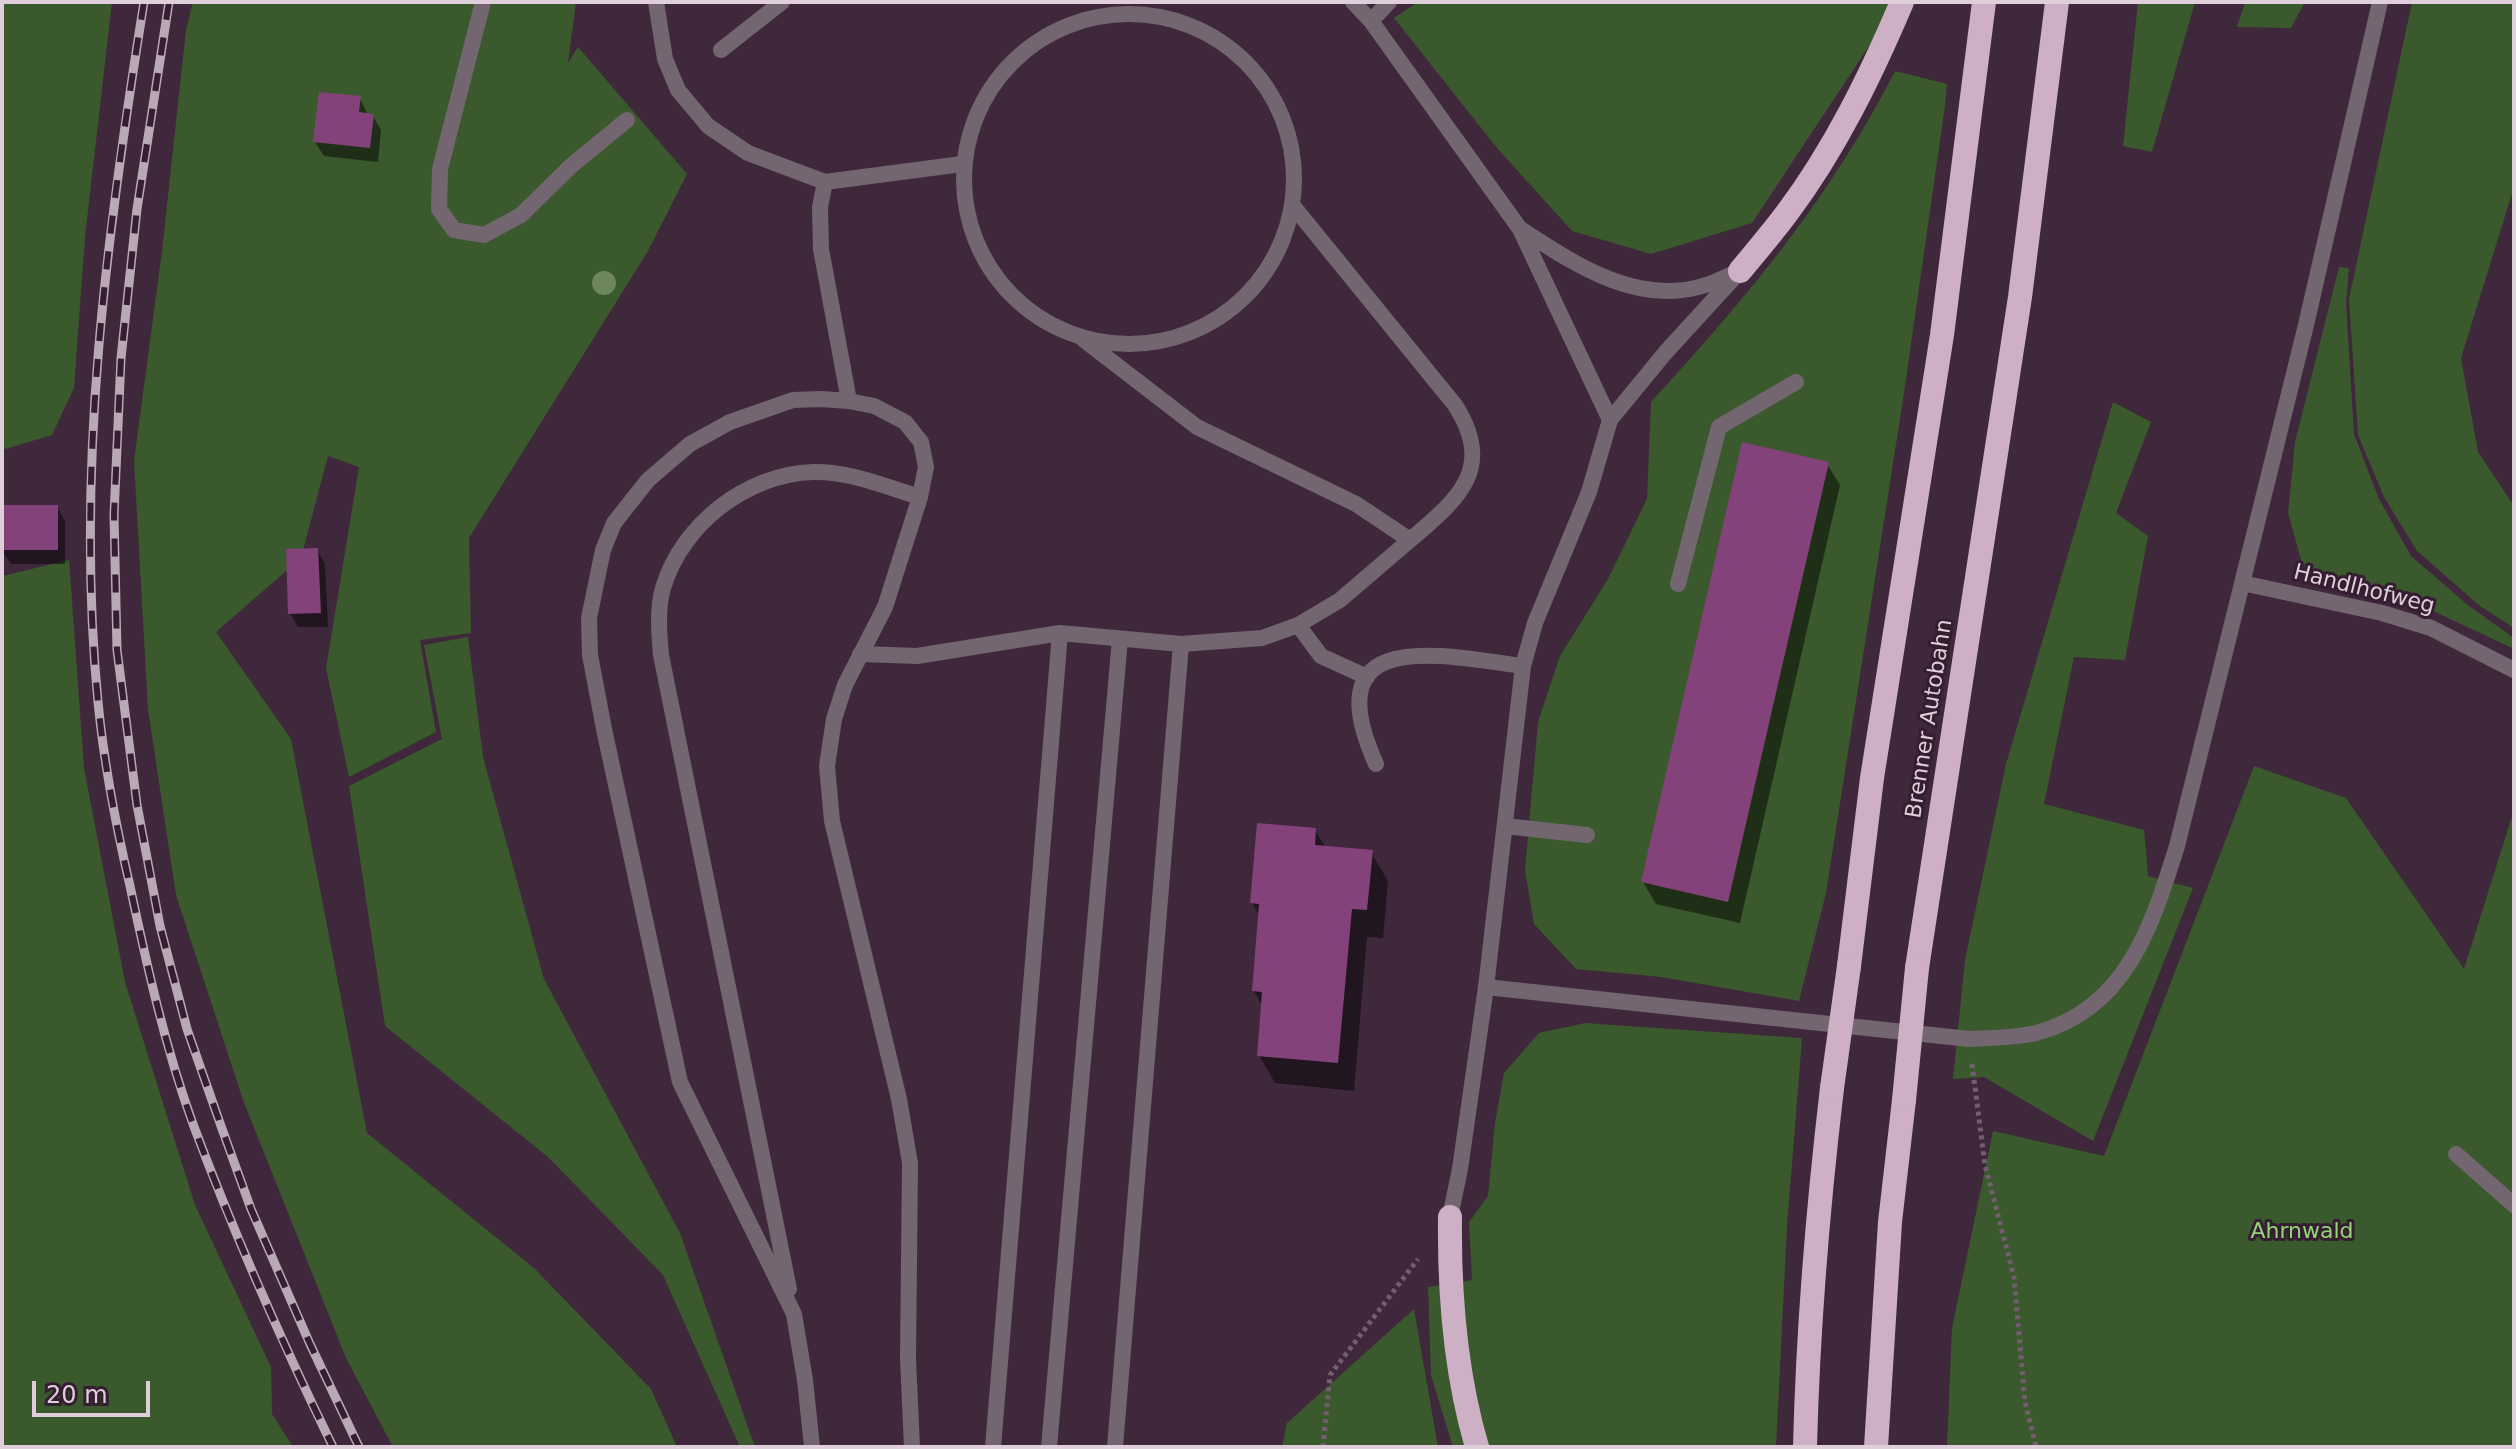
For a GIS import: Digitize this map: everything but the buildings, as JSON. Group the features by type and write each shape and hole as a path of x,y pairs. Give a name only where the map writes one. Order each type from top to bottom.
{"highway":[{"path":"1740,271 1788,212 1836,139 1876,63 1902,2"},
{"path":"1805,1447 1816,1245 1832,1088 1872,778 1942,335 1984,2"},
{"name":"Brenner Autobahn","path":"1876,1447 1890,1222 1917,968 2020,297 2057,2"},
{"path":"1450,1217 1449,1275 1455,1339 1460,1380 1477,1447"}],"street":[{"path":"483,2 440,169 439,209 454,230 484,235 521,215 572,165 627,120"},
{"path":"656,2 661,40 678,90 708,126 748,153 825,182 962,164"},
{"path":"721,50 782,2"},
{"path":"1353,2 1371,21 1520,229 1610,420"},
{"path":"1371,21 1389,2"},
{"path":"1486,987 1969,1039 2018,1037 2058,1025 2089,1007 2116,983 2140,948 2152,923 2177,846 2306,325 2380,2"},
{"path":"1082,338 1137,344 1191,333 1238,304 1273,261 1294,207 1293,153 1276,101 1242,58 1196,27 1142,14 1087,19 1037,42 997,79 971,128 962,164 972,234 997,280 1035,316 1082,338 1197,427 1356,504 1410,540"},
{"path":"825,182 820,207 821,249 849,401"},
{"path":"860,654 917,656 1060,633 1181,644 1262,638 1298,625 1340,600 1443,512 1466,481 1472,467 1472,438 1466,423 1455,405 1294,207"},
{"path":"1520,229 1571,262 1611,281 1647,290 1676,291 1705,285 1740,271"},
{"path":"1450,1217 1460,1169 1486,987 1523,666 1535,623 1589,492 1610,420 1665,353 1740,271"},
{"path":"1678,584 1719,427 1796,382"},
{"path":"794,1314 680,1082 604,729 590,655 589,618 597,571 614,523 630,500 668,462 690,444 761,409 793,400 849,401 892,414 915,432 925,455 926,467 920,497 885,607 845,685 827,756 832,821 899,1099 910,1163 908,1359 912,1447"},
{"path":"812,1447 794,1314 661,655 659,611 663,589 687,542 710,516 732,498 753,487 792,473 817,472 864,480 920,497"},
{"name":"Handlhofweg","path":"2242,583 2407,620 2444,634 2514,670"},
{"path":"1298,625 1321,656 1367,677"},
{"path":"993,1447 1060,633"},
{"path":"1049,1447 1120,639"},
{"path":"1115,1447 1181,644"},
{"path":"1376,764 1364,737 1359,713 1360,690 1377,666 1402,657 1435,654 1523,666"},
{"path":"1505,826 1587,835"},
{"path":"2456,1154 2514,1205"}],"path":[{"path":"1969,1039 1985,1165 2014,1277 2025,1402 2036,1447"},
{"path":"1323,1447 1330,1375 1450,1217"}],"green space":[{"path":"2,2 112,2 85,237 74,388 52,435 2,450"},
{"path":"193,2 576,2 568,63 578,47 687,174 648,251 469,538 471,633 420,640 436,732 349,777 326,668 359,467 328,456 301,558 216,632 291,739 367,1133 534,1268 651,1389 677,1447 393,1447 346,1358 243,1100 176,895 148,709 134,461 162,251 186,30"},
{"path":"1418,2 1891,2 1891,13 1752,223 1651,254 1572,231 1497,148 1394,18"},
{"path":"2138,2 2195,2 2152,152 2123,146"},
{"path":"2245,2 2305,2 2291,28 2237,27"},
{"path":"2412,2 2514,2 2514,187 2461,358 2478,452 2514,506 2514,628 2480,606 2417,551 2384,497 2358,435 2349,299"},
{"path":"1895,71 1947,84 1945,106 1826,893 1799,1001 1661,977 1576,969 1534,924 1525,870 1538,722 1560,656 1608,579 1647,499 1651,402 1721,324 1785,245 1843,162"},
{"path":"2339,267 2349,268 2346,304 2354,434 2379,499 2411,556 2469,606 2514,638 2514,649 2412,601 2336,582 2302,563 2288,513 2295,442"},
{"path":"2113,402 2151,422 2116,513 2148,536 2125,660 2074,657 2044,804 2144,830 2148,876 2193,888 2093,1141 1984,1077 1953,1079 1965,960 2006,764"},
{"path":"69,560 84,768 125,982 195,1205 271,1367 272,1414 293,1447 2,1447 2,576"},
{"path":"468,637 483,757 544,979 680,1233 755,1447 740,1447 663,1275 548,1157 385,1026 349,786 442,739 424,645"},
{"name":"Ahrnwald","path":"2254,766 2346,798 2464,969 2514,810 2514,1447 1947,1447 1952,1328 1993,1131 2104,1156"},
{"path":"1585,1023 1802,1038 1787,1226 1776,1447 1453,1447 1431,1375 1428,1287 1472,1280 1469,1222 1488,1196 1495,1123 1504,1073 1539,1033"},
{"path":"1414,1309 1438,1447 1282,1447 1287,1423"}],"railway":[{"path":"144,2 107,263 93,438 90,526 92,614 107,772 143,946 183,1095 242,1247 333,1447"},
{"path":"169,2 137,209 121,358 114,515 117,650 137,805 160,926 187,1029 251,1209 359,1447"}]}
